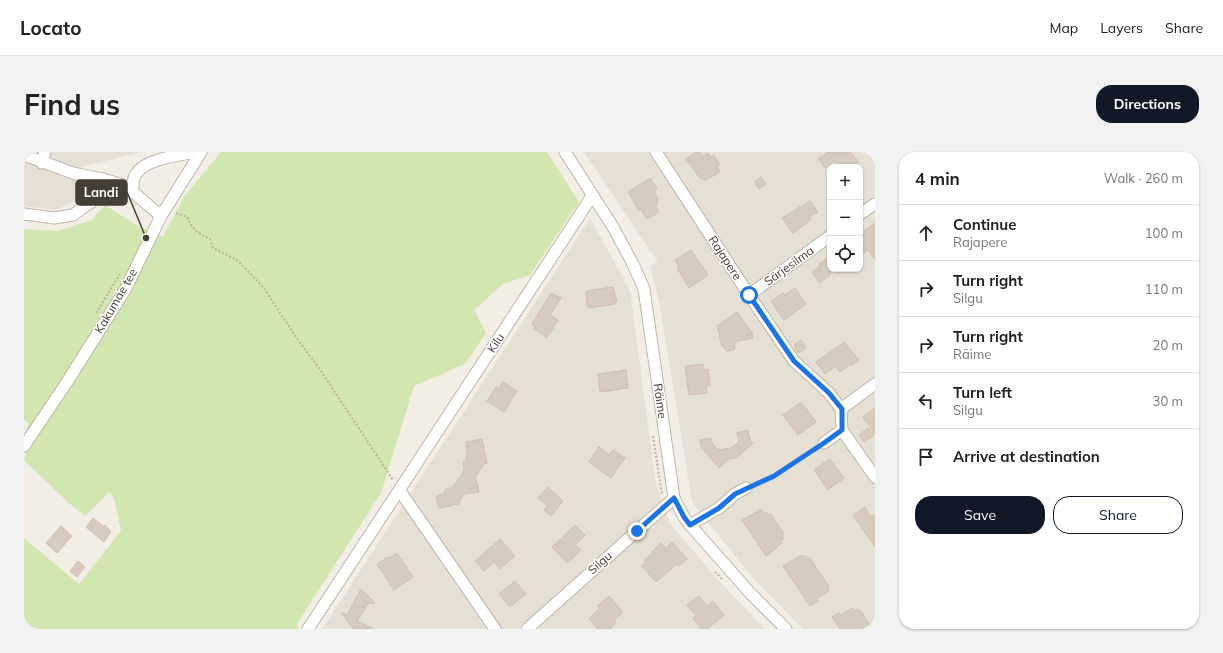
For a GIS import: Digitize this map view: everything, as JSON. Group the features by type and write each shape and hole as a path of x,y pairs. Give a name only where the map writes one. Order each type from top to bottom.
{"street":[{"path":"133,192 135,174 139,170 168,157 196,152"},
{"name":"Kakumäe tee","path":"24,446 68,382 125,290 162,213 201,152"},
{"name":"Räime","path":"565,152 613,227 633,264 644,289 674,498 690,525 751,594 786,629"},
{"name":"Rajapere","path":"656,152 794,361 829,393 842,409"},
{"path":"24,155 43,157 72,173 103,179 123,185 162,213"},
{"path":"24,214 54,218 73,214 91,202 103,179"},
{"name":"Kilu","path":"308,629 400,491 592,196"},
{"path":"863,212 875,204"},
{"name":"Särjesilma","path":"749,295 827,238"},
{"path":"875,384 842,409 842,430 875,477"},
{"path":"824,443 842,430"},
{"path":"690,525 719,508 735,494 746,488"},
{"path":"400,491 495,629"},
{"name":"Silgu","path":"527,629 674,498"}],"path":[{"path":"162,213 172,211 187,217 197,232 210,239 214,248 237,260 263,287 298,340 320,368 400,491"},
{"path":"93,318 121,272"},
{"path":"746,488 774,476 824,443"}],"shaded area":[{"path":"24,152 141,152 81,167 81,199 55,210 24,206"},
{"path":"584,152 875,152 875,629 803,629 752,577 692,502 659,301 650,266 658,262"},
{"path":"590,218 630,291 656,485 670,524 719,581 765,629 322,629"}],"green space":[{"path":"221,152 547,152 579,202 530,275 503,284 474,310 486,333 465,364 414,386 381,493 297,624 299,629 24,629 24,538 79,584 121,531 114,498 109,492 85,516 70,504 25,461 28,423 24,420 24,229 58,231 92,220 105,205 136,225 163,237 184,197"}],"building":[{"path":"696,152 700,152 703,156 708,153 710,157 714,155 720,165 717,167 720,172 706,180 700,178 686,159"},
{"path":"828,152 850,152 859,162 856,164 837,164 835,161 831,164 827,164 825,168 818,159"},
{"path":"761,177 766,184 759,189 754,182"},
{"path":"650,178 657,189 654,192 658,199 656,208 659,212 647,219 641,210 639,211 628,192"},
{"path":"810,201 818,212 809,217 811,220 793,233 782,218"},
{"path":"875,223 875,260 868,250 864,253 863,252 863,232"},
{"path":"691,250 708,275 689,288 677,268 679,267 675,260"},
{"path":"827,259 827,272 830,272 830,275 819,283 812,272 820,266 819,264"},
{"path":"613,287 617,302 615,302 615,304 589,308 587,306 586,291"},
{"path":"795,288 806,304 784,320 771,301 783,293 784,295"},
{"path":"551,293 561,298 550,315 558,320 547,337 534,329 535,326 532,324"},
{"path":"737,312 752,332 753,338 734,342 735,349 727,351 722,346 717,326"},
{"path":"801,340 806,348 798,353 794,345"},
{"path":"844,342 859,360 851,366 850,364 840,372 836,366 825,374 816,362"},
{"path":"703,364 704,370 708,369 710,385 706,386 707,393 689,395 685,366"},
{"path":"626,370 628,388 600,392 598,374"},
{"path":"503,382 517,391 504,412 487,401 496,387 499,388"},
{"path":"801,402 816,422 798,435 783,415"},
{"path":"875,408 875,434 863,417"},
{"path":"868,428 874,435 864,442 859,435"},
{"path":"748,430 750,440 753,443 736,458 729,459 719,468 701,447 700,440 711,438 712,443 718,450 731,448 739,442 737,433"},
{"path":"482,439 487,463 484,464 475,477 479,492 464,494 459,501 459,504 439,508 436,497 446,492 445,489 452,488 461,476 464,468 463,462 466,461 466,442"},
{"path":"599,447 609,455 613,450 625,458 611,478 589,462"},
{"path":"830,459 844,478 828,490 814,470"},
{"path":"548,487 563,501 551,516 544,510 547,506 538,498"},
{"path":"865,507 871,517 875,514 875,547 853,515"},
{"path":"761,509 768,515 770,513 784,534 782,536 784,538 780,540 782,543 766,556 742,520"},
{"path":"93,518 104,527 105,525 111,532 104,542 86,527"},
{"path":"575,525 585,535 575,545 581,550 567,563 552,547"},
{"path":"61,526 72,536 57,553 46,543"},
{"path":"500,539 515,556 500,569 494,562 484,571 475,561"},
{"path":"672,542 687,559 679,566 677,564 656,582 642,566 646,562 644,560 653,553 652,552 661,543 666,548"},
{"path":"397,553 413,577 394,590 377,564"},
{"path":"802,555 803,557 806,556 808,559 810,558 829,587 827,588 829,591 816,599 818,601 810,606 783,566"},
{"path":"78,561 85,567 77,577 70,571"},
{"path":"515,581 526,594 510,607 499,594"},
{"path":"361,589 375,603 368,604 357,621 374,629 353,629 342,613 347,615"},
{"path":"609,596 623,612 614,620 616,623 610,629 598,629 589,619 600,608 597,606"},
{"path":"699,596 707,606 713,601 724,615 707,629 701,629 693,619 696,616 687,605"},
{"path":"852,608 854,611 858,609 861,611 872,629 840,629 832,617 839,613 841,615"}],"place":[{"name":"Landi","path":"146,238"}],"route":[{"path":"637,531 674,498 690,525 719,508 735,494 774,476 842,430 842,409 829,393 794,361 749,295"}]}
